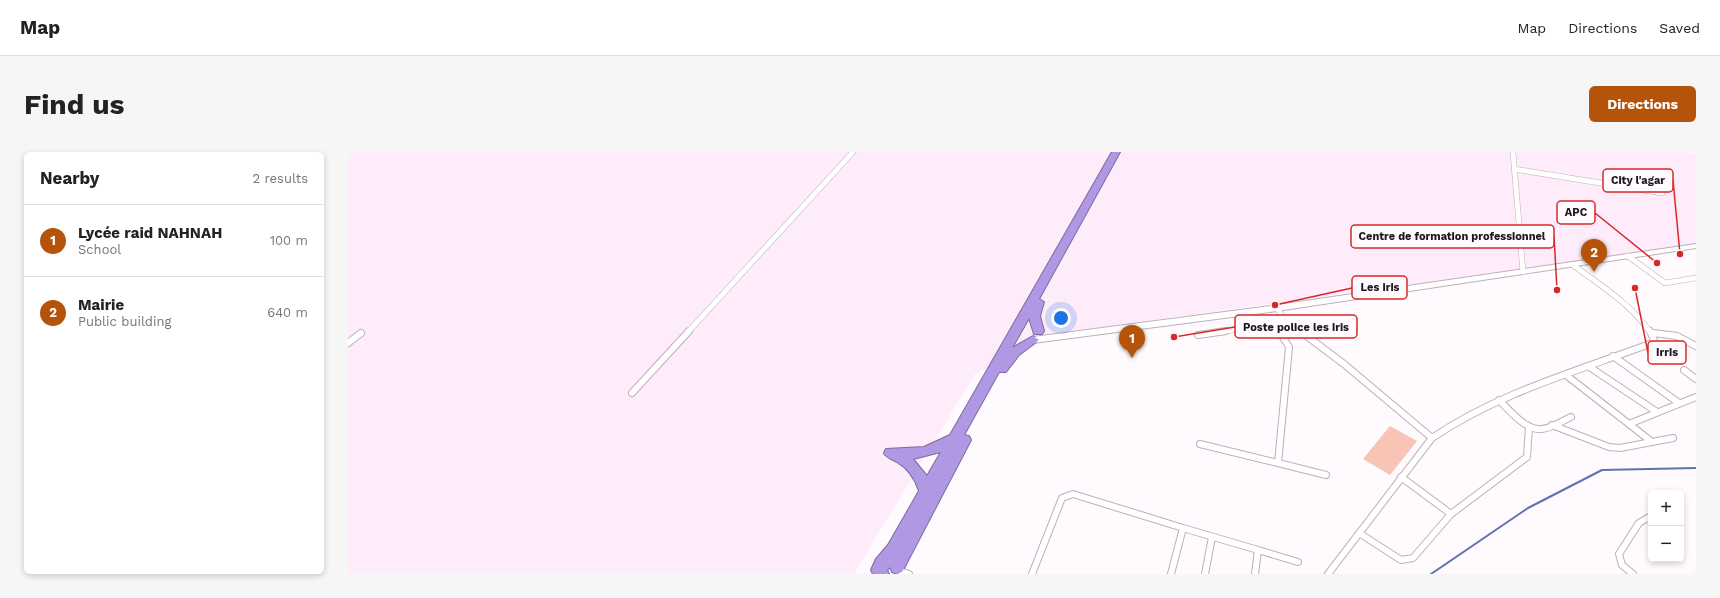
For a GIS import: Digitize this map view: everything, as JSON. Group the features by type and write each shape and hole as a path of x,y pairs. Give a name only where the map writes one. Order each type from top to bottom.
{"highway":[{"path":"890,571 893,550 1116,152"},
{"path":"1036,335 1034,320 1036,306 1122,152"},
{"path":"1016,331 1016,336 1021,340 1036,335"},
{"path":"890,571 1001,370 1016,352 1036,335"},
{"path":"926,492 920,475 915,468 908,462 891,453 921,453 940,448 956,438"}],"street":[{"path":"632,393 853,152"},
{"path":"1512,152 1523,272"},
{"path":"1514,169 1662,193 1662,186"},
{"path":"1036,335 1072,336 1277,308 1696,246"},
{"path":"1628,256 1664,283 1696,278"},
{"path":"1328,574 1432,438 1448,427 1499,400 1613,356 1652,343 1654,340 1653,333 1638,316 1573,264"},
{"path":"1277,308 1287,322 1344,364 1432,438"},
{"path":"1198,335 1287,322"},
{"path":"1274,324 1289,347 1278,463"},
{"path":"348,343 361,333"},
{"path":"1653,333 1677,336 1696,346"},
{"path":"1613,356 1679,404"},
{"path":"1588,366 1617,387 1630,393 1657,412"},
{"path":"1684,370 1696,379"},
{"path":"1566,375 1652,442"},
{"path":"1629,424 1696,397"},
{"path":"1499,400 1529,427 1541,429 1571,417"},
{"path":"1552,425 1609,447 1620,448 1673,438"},
{"path":"1359,533 1401,560 1413,558 1451,514 1527,458 1529,427"},
{"path":"1200,444 1326,475"},
{"path":"1402,477 1451,514"},
{"path":"1032,574 1062,498 1066,495 1073,494 1298,562"},
{"path":"1633,574 1622,565 1619,554 1639,523 1648,518"},
{"path":"1171,574 1183,528"},
{"path":"1205,574 1212,537"},
{"path":"1255,574 1258,550"}],"shaded area":[{"path":"348,152 1684,152 1696,155 1696,245 1057,333 975,374 854,574 348,574"},
{"path":"1390,426 1417,441 1390,475 1363,459"}],"waterway":[{"path":"1431,574 1528,508 1602,470 1696,468"}],"place":[{"name":"City l'agar","path":"1680,254"},
{"name":"APC","path":"1657,263"},
{"name":"Mairie","path":"1594,272"},
{"name":"Irris","path":"1635,288"},
{"name":"Centre de formation professionnel","path":"1557,290"},
{"name":"Les iris","path":"1275,305"},
{"name":"Poste police les iris","path":"1174,337"},
{"name":"Lycée raid NAHNAH","path":"1132,358"}]}
